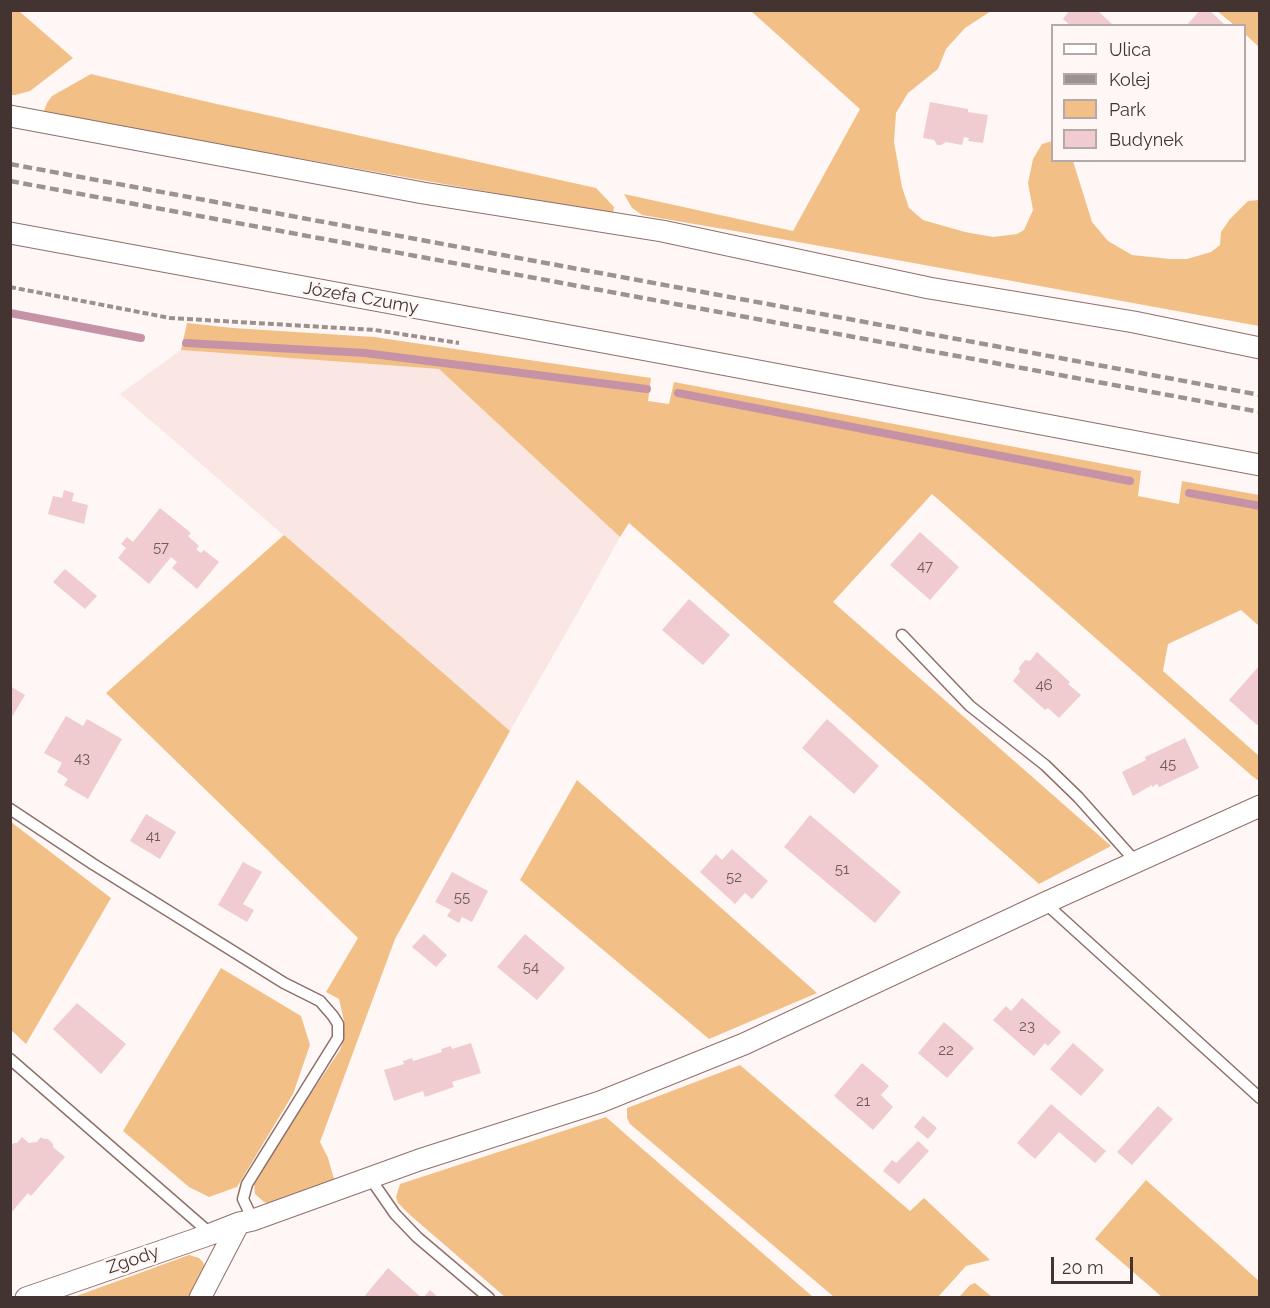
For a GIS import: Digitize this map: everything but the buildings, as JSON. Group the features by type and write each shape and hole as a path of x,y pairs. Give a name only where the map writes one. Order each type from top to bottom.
{"street":[{"path":"10,116 423,194 662,231 929,288 1134,322 1260,348"},
{"name":"Józefa Czumy","path":"10,233 1260,465"},
{"name":"Zgody","path":"27,1298 419,1160 600,1102 744,1044 1045,903 1260,806"},
{"path":"200,1298 246,1221"}],"lane":[{"path":"902,635 970,706 1045,765 1078,797 1136,862"},
{"path":"10,809 93,864 274,976 320,1001 338,1024 338,1038 247,1184 243,1199 246,1221"},
{"path":"1045,903 1260,1098"},
{"path":"10,1059 211,1234"},
{"path":"370,1178 395,1215 417,1237 489,1298"}],"path":[{"path":"10,287 170,318 375,330 468,344"}],"shaded area":[{"path":"181,350 439,369 620,537 510,731 120,394"}],"green space":[{"path":"10,11 19,11 73,58 30,91 15,95 11,95"},
{"path":"751,11 991,11 965,28 946,49 938,69 908,93 896,113 894,142 902,187 909,208 923,220 965,232 993,237 1017,234 1024,230 1033,210 1028,183 1033,159 1042,144 1051,141 1051,162 1073,162 1092,222 1108,241 1132,255 1187,259 1211,252 1220,245 1221,232 1230,219 1248,201 1259,200 1259,326 642,215 632,208 624,194 793,231 860,109"},
{"path":"1217,11 1259,11 1259,47 1246,35 1246,24 1233,24"},
{"path":"91,74 596,188 614,207 613,214 43,113 52,96"},
{"path":"187,323 374,337 651,378 648,401 669,404 674,382 1141,471 1138,496 1179,504 1182,481 1259,495 1259,626 1241,610 1168,644 1163,671 1259,756 1259,781 932,494 833,602 1111,846 1039,884 629,523 620,537 439,369 181,350"},
{"path":"284,535 510,731 395,939 320,1142 328,1158 334,1179 271,1204 264,1202 255,1194 254,1184 259,1171 340,1050 344,1038 344,1021 339,999 326,992 358,938 106,693"},
{"path":"577,780 817,993 709,1039 520,880"},
{"path":"11,822 111,898 26,1044 11,1030"},
{"path":"221,968 301,1016 310,1045 293,1094 237,1187 209,1197 189,1187 123,1131"},
{"path":"740,1065 910,1211 924,1198 990,1260 966,1266 938,1297 834,1297 630,1124 627,1118 627,1108"},
{"path":"606,1117 813,1297 505,1297 398,1203 396,1197 400,1184"},
{"path":"1146,1180 1259,1281 1259,1297 1162,1297 1095,1239"},
{"path":"189,1255 199,1258 206,1270 190,1297 71,1298"},
{"path":"975,1283 992,1297 959,1297"}],"waterway":[{"path":"10,313 141,338"},
{"path":"186,343 365,353 647,389"},
{"path":"678,393 1130,481"},
{"path":"1189,493 1260,506"}],"railway":[{"path":"10,164 1260,395"},
{"path":"10,181 1260,412"}]}
